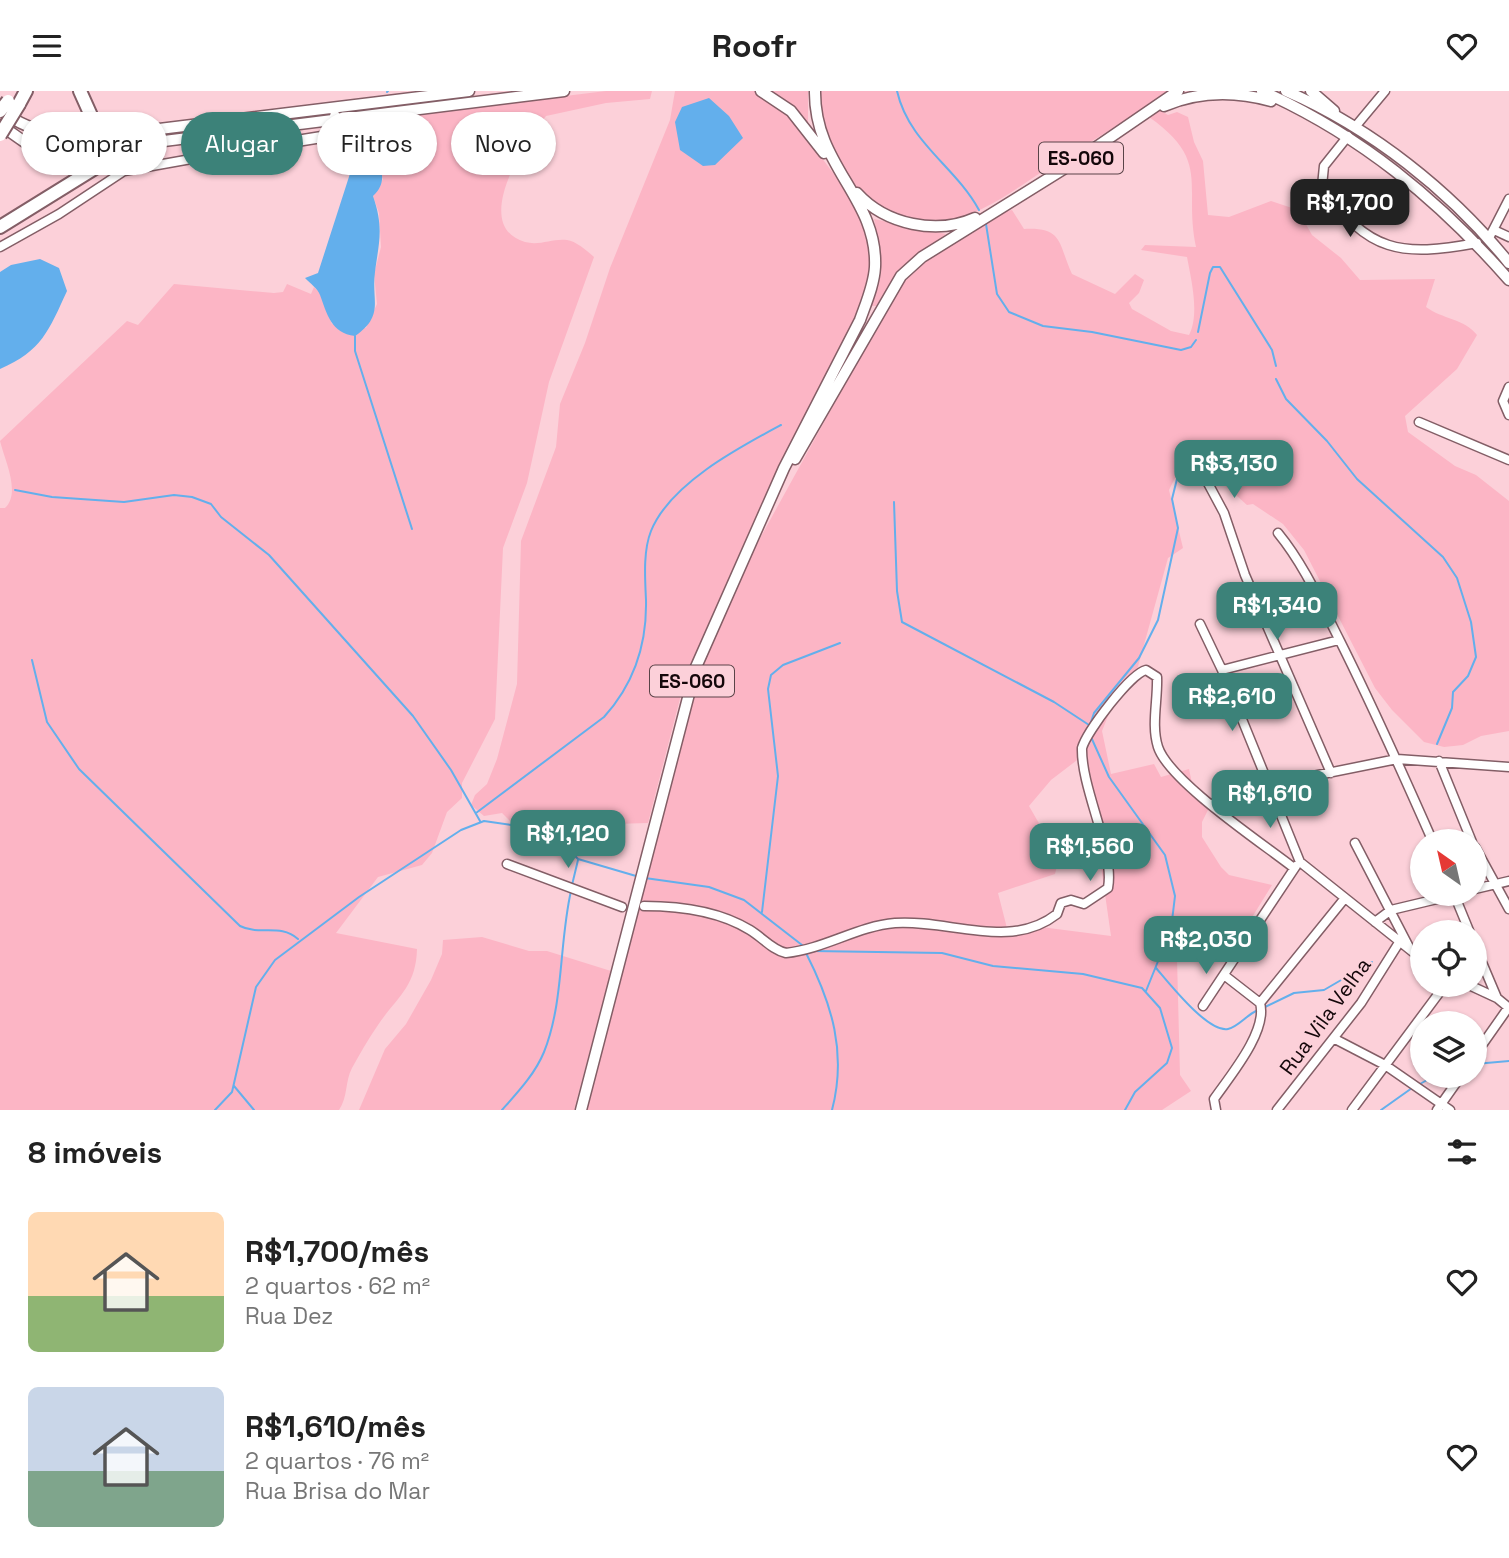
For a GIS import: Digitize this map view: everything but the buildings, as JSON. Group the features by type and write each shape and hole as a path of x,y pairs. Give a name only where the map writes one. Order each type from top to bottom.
{"highway":[{"path":"0,135 8,103 26,91"},
{"path":"80,91 89,112"},
{"path":"0,227 84,175"}],"main road":[{"path":"167,128 469,91"},
{"path":"398,112 564,91"},
{"path":"761,91 791,111 838,171 871,205 899,220 944,226 965,222 1013,200"},
{"name":"ES-060","path":"581,1110 693,678 773,493 860,320 875,270 875,246 869,223 838,171 817,123 815,91"},
{"name":"ES-060","path":"773,493 813,432 870,325 901,276 922,257 1148,114 1178,91"},
{"path":"1262,91 1290,106 1351,129"},
{"path":"1286,91 1412,169 1492,234 1509,263"},
{"path":"1311,91 1477,243 1509,280"},
{"path":"1148,114 1191,96 1229,92 1290,106"},
{"path":"8,103 21,124"},
{"path":"334,108 334,112"},
{"path":"0,125 21,138"}],"street":[{"path":"1385,91 1351,129 1324,166 1322,186 1368,236 1392,248 1412,250 1477,243"},
{"path":"0,247 22,232 59,214 124,171 181,161"},
{"path":"1509,199 1492,234 1509,236"},
{"path":"1509,387 1503,401 1509,415"},
{"path":"1419,422 1509,460"},
{"path":"1202,472 1224,513 1242,568 1331,773"},
{"path":"1278,533 1293,552 1339,639 1427,829"},
{"path":"1199,624 1222,670 1297,865"},
{"path":"1222,670 1339,639"},
{"path":"643,906 674,907 730,920 783,953 810,948 891,923 1021,932 1054,917 1059,912 1059,905 1064,901 1084,904 1107,890 1107,867 1091,801 1083,744 1140,671 1151,672 1157,677 1155,726 1162,757 1175,775 1345,898 1410,949"},
{"path":"1212,804 1268,785 1397,759 1509,767"},
{"path":"1439,761 1467,829"},
{"path":"1354,843 1410,948"},
{"path":"507,864 622,907"},
{"path":"1203,1006 1297,865"},
{"path":"1488,869 1509,909"},
{"path":"1488,885 1509,881"},
{"path":"1223,975 1260,1003 1345,898"},
{"path":"1375,922 1391,910 1410,906"},
{"name":"Rua Vila Velha","path":"1278,1110 1335,1039 1400,941"},
{"path":"1487,974 1497,998"},
{"path":"1487,993 1508,1008 1487,1038"},
{"path":"1353,1110 1436,997"},
{"name":"Rua Vila Velha","path":"1216,1110 1214,1099 1261,1023 1260,1003"},
{"path":"1335,1039 1385,1065 1439,1107 1450,1110"},
{"path":"1439,1107 1452,1088"}],"shaded area":[{"path":"606,91 652,91 650,99 606,103 556,114 451,112 451,175 510,175 502,202 502,219 509,233 531,243 570,241 594,257 549,382 527,483 503,548 495,719 462,783 462,798 447,812 432,853 422,865 378,877 336,933 417,949 413,973 404,991 374,1030 352,1068 339,1110 0,1110 0,508 5,508 10,502 12,485 0,441 127,321 138,325 174,284 274,293 283,292 287,284 311,294 314,287 320,293 332,324 366,328 377,304 374,274 381,247 379,213 373,196 383,179 382,175 437,175 437,112 434,112"},
{"path":"675,91 755,91 787,112 846,190 867,226 873,261 864,298 823,385 774,476 706,629 682,691 648,823 614,824 591,821 563,826 531,822 514,825 502,813 484,816 471,805 475,795 487,784 497,759 517,684 521,541 556,447 560,404 585,343 610,268 670,120"},
{"path":"768,91 808,91 808,126"},
{"path":"818,91 1170,91 985,207 958,218 932,222 906,218 882,208 853,184 838,163 828,141 821,117"},
{"path":"1159,110 1168,115 1177,112 1188,117 1194,142 1203,161 1208,215 1229,217 1271,201 1298,210 1312,235 1341,258 1360,280 1435,279 1426,307 1460,322 1477,335 1457,369 1405,416 1408,432 1455,466 1476,475 1509,501 1509,731 1481,736 1463,745 1444,747 1424,742 1392,710 1375,688 1304,550 1283,524 1253,504 1247,505 1188,452 1169,490 1183,548 1168,558 1137,670 1118,691 1102,731 1111,774 1154,764 1161,777 1189,769 1194,793 1211,804 1202,822 1202,837 1221,867 1229,875 1272,885 1238,940 1197,937 1196,960 1177,958 1180,1075 1191,1091 1162,1110 585,1110 691,695 742,571 887,308 904,282 928,260 1002,212 1012,210 1024,229 1046,231 1058,239 1072,274 1115,294 1135,274 1144,280 1139,293 1129,303 1132,309 1171,331 1189,335 1194,307 1187,257 1141,250 1145,245 1196,247 1188,161 1169,133 1149,117","holes":["1085,754 1111,936 1041,927 1009,936 998,893 1055,874 1059,858 1029,806 1051,780"]},
{"path":"874,219 946,234 900,269 876,306 872,306 878,241"},
{"path":"482,937 529,951 547,951 611,971 574,1110 359,1110 385,1049 406,1024 431,980 442,954 443,940"}],"water":[{"path":"709,98 729,116 743,138 715,165 703,166 680,150 675,122 682,107"},
{"path":"350,175 382,175 380,188 373,196 380,234 374,282 375,307 370,321 355,336 335,327 316,288 305,278 318,273"},
{"path":"40,259 59,268 67,291 49,328 35,347 0,369 0,272 11,265"},
{"path":"512,823 543,827 555,834 544,846 529,843 521,830 511,826"}],"waterway":[{"path":"897,91 903,109 922,140 958,180 979,210"},
{"path":"986,224 997,294 1009,312 1043,326 1092,332 1181,350 1191,347 1196,340"},
{"path":"1198,332 1210,273 1213,267 1220,267 1272,350 1276,366"},
{"path":"355,336 355,351 412,529"},
{"path":"1276,379 1286,399 1327,441 1357,479 1443,557 1457,578 1471,622 1476,657 1468,676 1453,692 1452,708 1437,744"},
{"path":"476,813 604,717 623,691 637,663 646,616 647,547 651,531 660,514 673,498 707,469 781,425"},
{"path":"1089,728 1094,713 1139,658 1158,620 1178,528 1172,499 1181,463"},
{"path":"15,490 52,497 124,502 174,495 192,497 211,504 221,517 269,555 413,716 451,770 480,821"},
{"path":"894,502 897,591 902,622 1054,702 1089,725"},
{"path":"762,912 778,776 768,689 771,675 783,665 840,643"},
{"path":"32,660 47,722 79,769 240,926 255,930 277,930 298,939"},
{"path":"1091,737 1109,777 1165,855 1175,896 1171,929 1146,991"},
{"path":"215,1110 232,1092 256,987 275,960 359,897 461,830 484,821 511,825"},
{"path":"548,841 571,852 578,859 636,876"},
{"path":"572,885 578,860"},
{"path":"645,878 709,887 744,900 802,945"},
{"path":"502,1110 536,1068 550,1033 571,891"},
{"path":"813,951 942,953 993,966 1083,974 1142,988 1160,1008 1172,1048 1167,1063 1135,1092 1125,1110"},
{"path":"806,953 823,991 834,1029 838,1069 832,1110"},
{"path":"1265,1007 1294,993 1324,990 1372,962"},
{"path":"1156,968 1189,1006 1220,1028 1232,1028 1256,1011"},
{"path":"1487,1063 1509,1061"},
{"path":"234,1086 254,1110"},
{"path":"1381,1110 1412,1088"}]}
